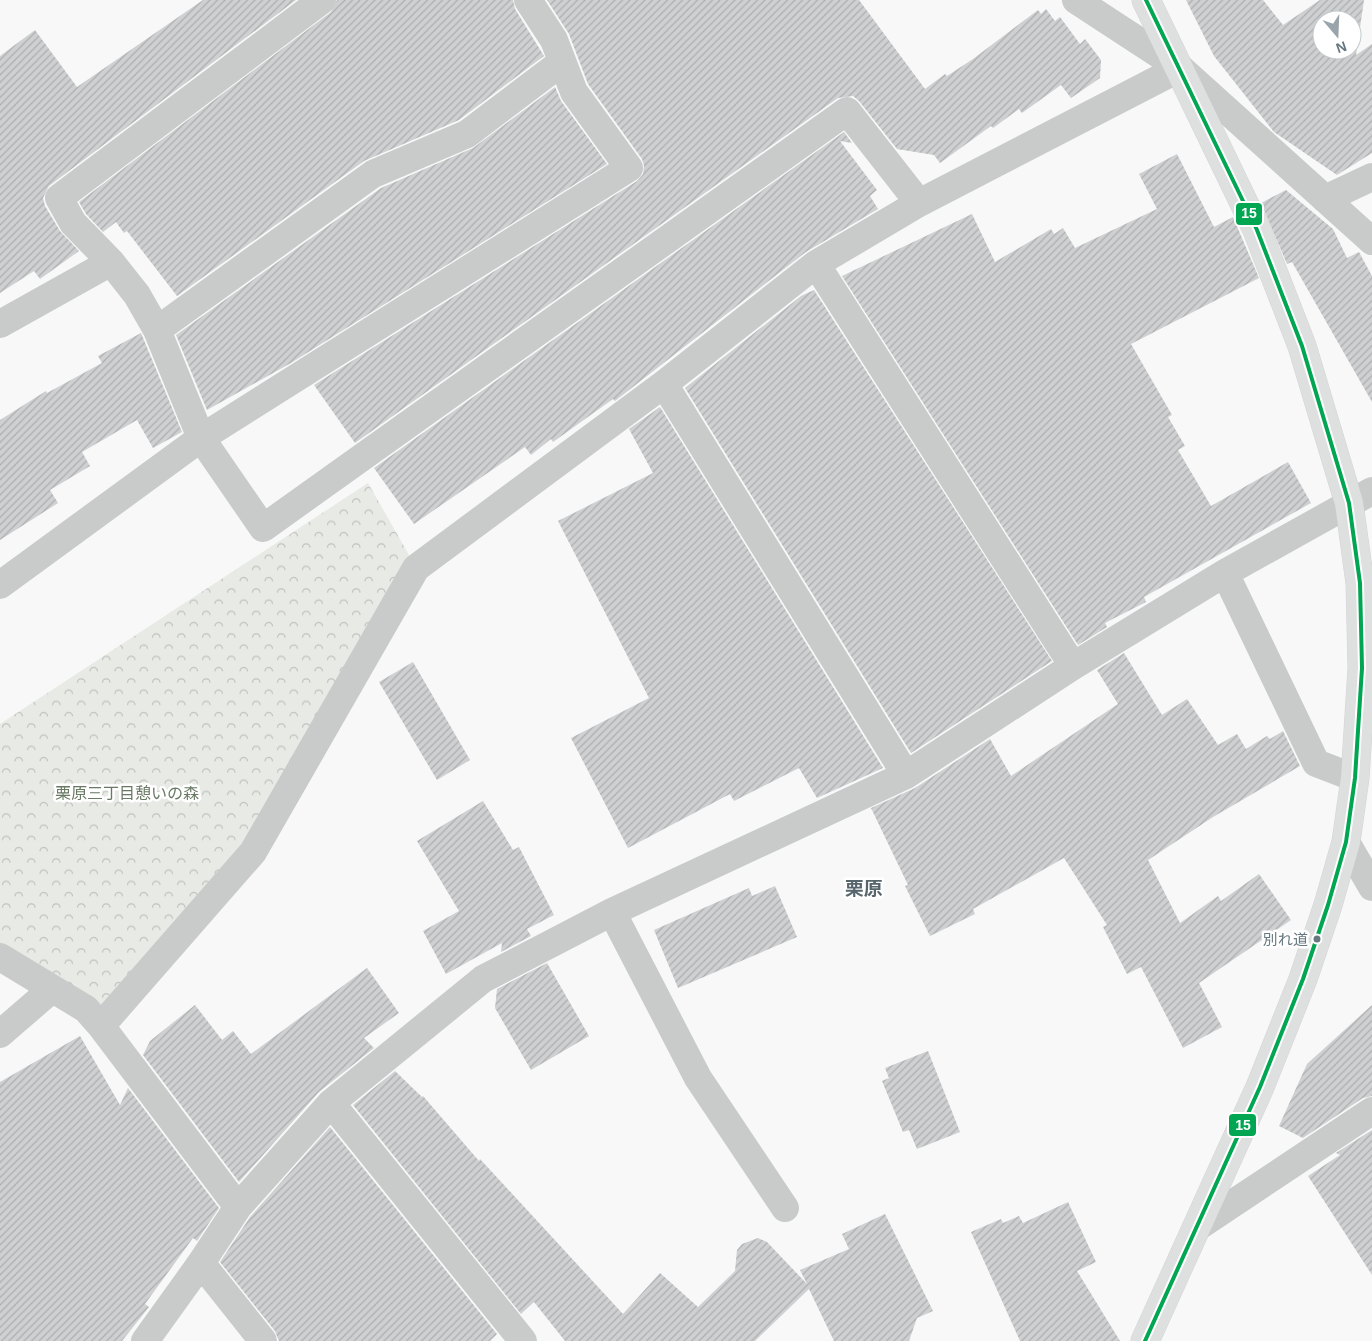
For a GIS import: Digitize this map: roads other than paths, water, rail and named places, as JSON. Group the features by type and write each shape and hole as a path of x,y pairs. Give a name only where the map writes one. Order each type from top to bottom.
{"main road":[{"path":"1146,0 1257,230 1361,497 1360,583 1362,668 1355,778 1346,842 1303,979 1260,1087 1146,1341"}],"street":[{"path":"322,0 59,198 73,224 111,262 137,295 157,330 201,438 263,528 848,111 919,203"},
{"path":"0,585 201,438 629,168 574,92 554,40 528,0"},
{"path":"1076,0 1180,68 1372,240"},
{"path":"157,330 374,174 467,134 562,62"},
{"path":"101,1026 253,852 416,568 664,384 816,264 919,203 1180,68"},
{"path":"1325,199 1372,177"},
{"path":"0,324 111,262"},
{"path":"816,264 1072,666"},
{"path":"664,384 906,775"},
{"path":"145,1341 202,1263 238,1207 331,1103 483,979 612,912 906,775 1072,666 1225,573 1361,497"},
{"path":"1225,573 1316,763 1355,778"},
{"path":"1346,842 1372,887"},
{"path":"612,912 698,1078 785,1208"},
{"path":"0,957 86,1009 101,1026 238,1207"},
{"path":"0,1034 52,989"},
{"path":"331,1103 523,1341"},
{"path":"1199,1226 1372,1111"},
{"path":"202,1263 263,1341"}],"place":[{"name":"別れ道","path":"1317,939"}],"district":[{"name":"栗原","path":"864,888"}],"park label":[{"name":"栗原三丁目憩いの森","path":"127,793"}]}
